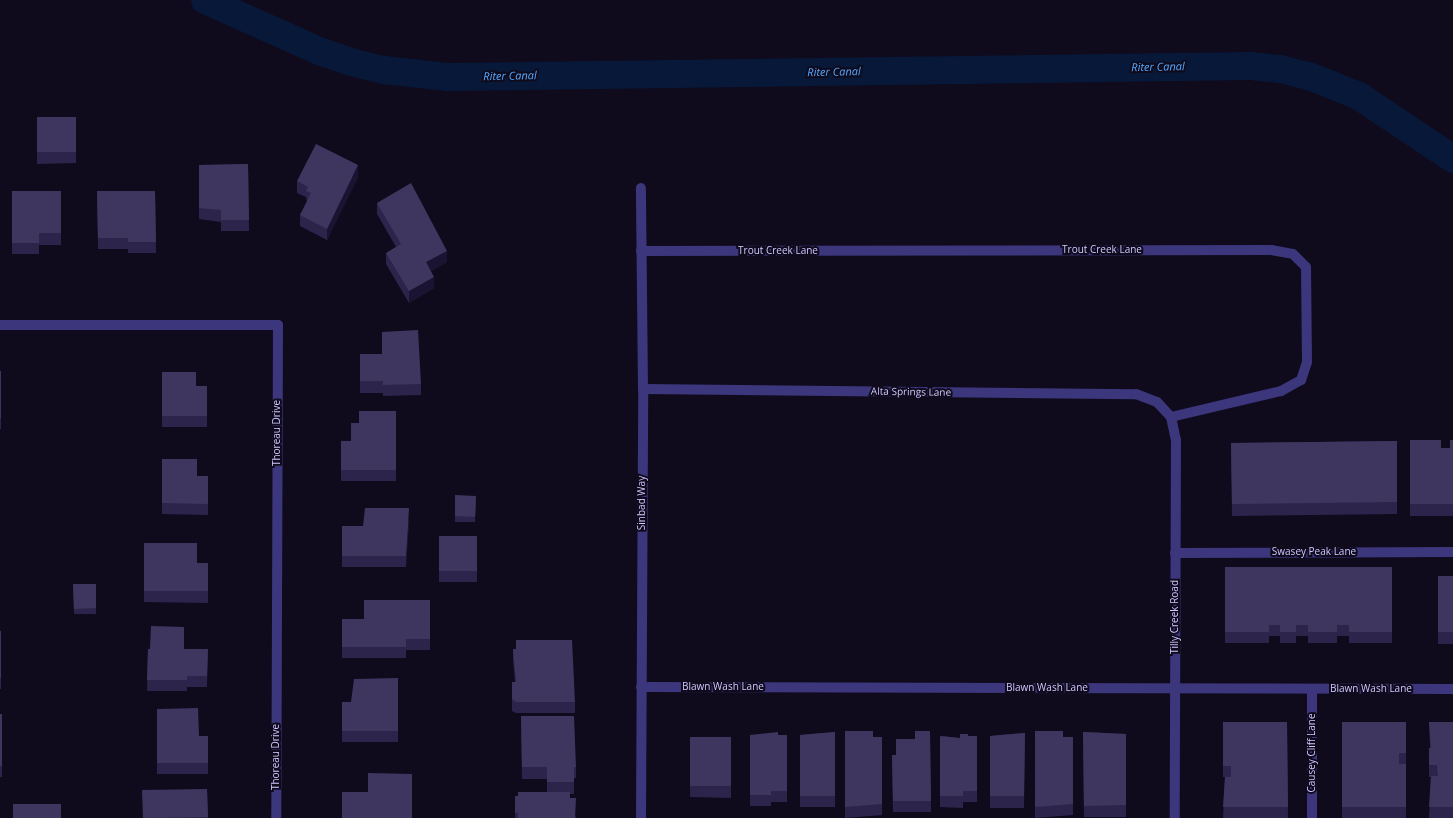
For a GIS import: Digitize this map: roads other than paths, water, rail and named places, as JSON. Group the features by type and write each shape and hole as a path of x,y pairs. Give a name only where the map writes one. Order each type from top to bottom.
{"street":[{"name":"Sinbad Way","path":"641,188 643,389 641,818"},
{"name":"Trout Creek Lane","path":"641,252 1271,250 1293,254 1306,267 1307,362 1301,380 1281,391 1171,417"},
{"name":"Thoreau Drive","path":"0,325 278,325 276,818"},
{"name":"Alta Springs Lane","path":"643,389 1136,394 1157,402 1171,417"},
{"name":"Tilly Creek Road","path":"1171,417 1176,440 1174,688 1175,818"},
{"name":"Swasey Peak Lane","path":"1175,553 1453,552"},
{"name":"Blawn Wash Lane","path":"641,687 1453,689"},
{"name":"Causey Cliff Lane","path":"1312,689 1312,818"}],"waterway":[{"name":"Riter Canal","path":"205,0 319,51 351,62 384,70 447,77 1251,66 1280,69 1309,76 1359,96 1453,159"}]}
